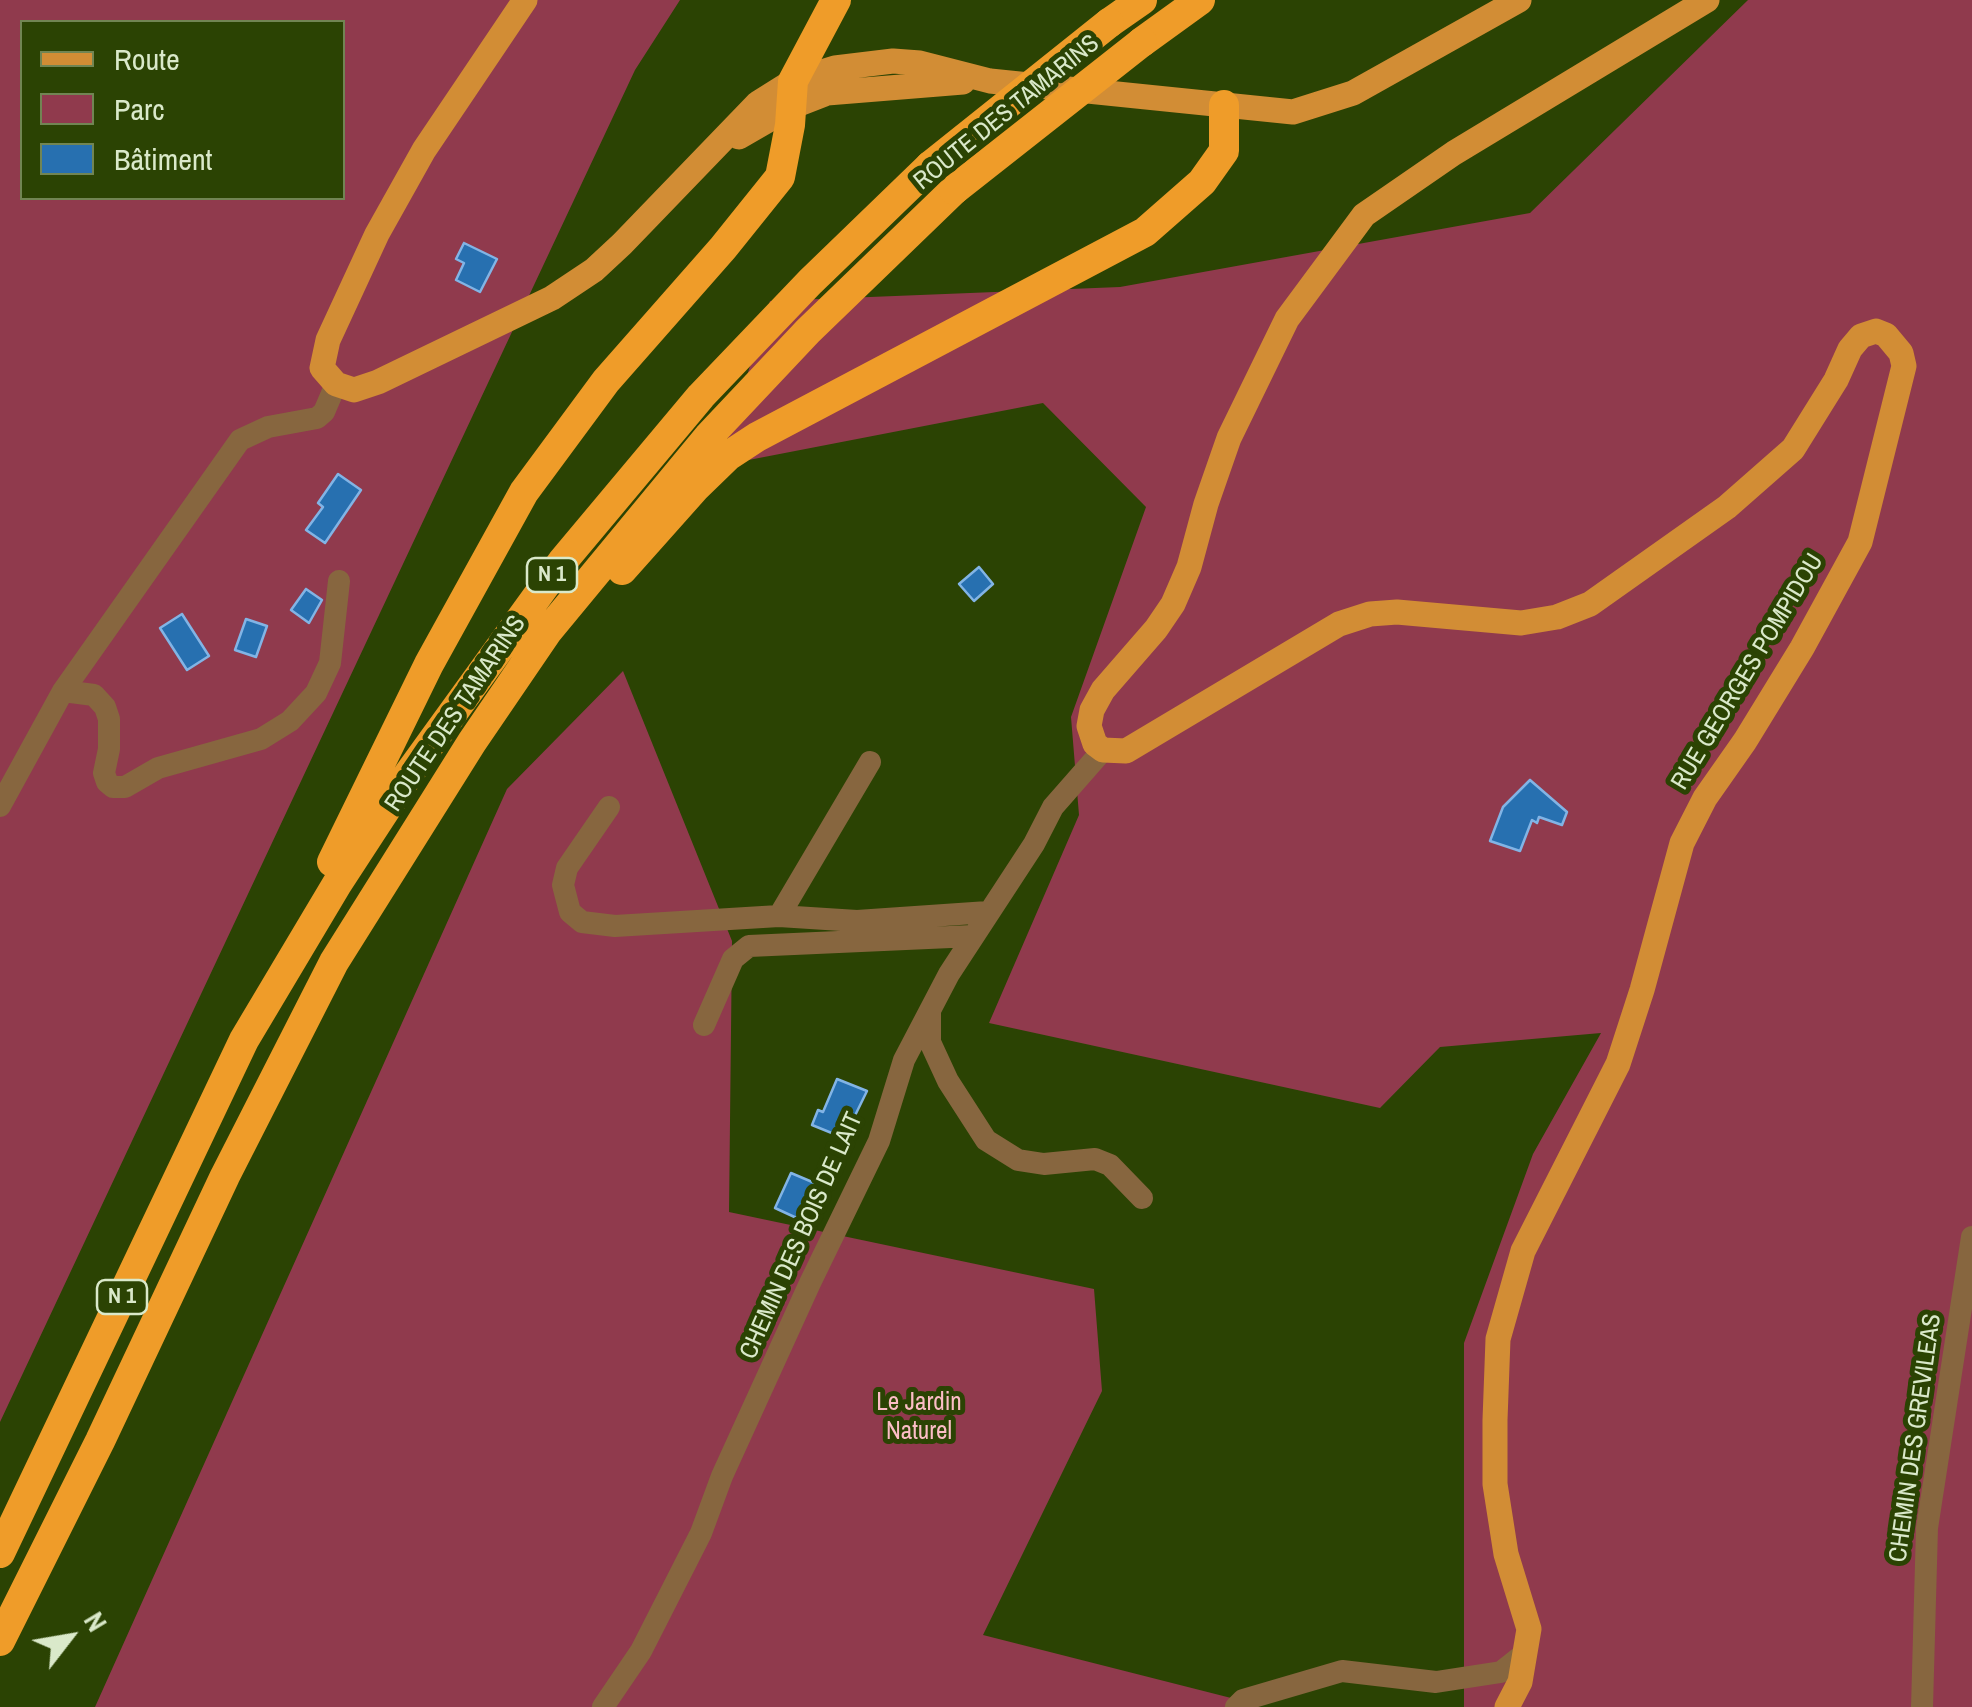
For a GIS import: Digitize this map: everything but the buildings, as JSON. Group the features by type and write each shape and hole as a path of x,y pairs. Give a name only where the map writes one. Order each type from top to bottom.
{"highway":[{"path":"244,1040 429,664 524,492 606,381 780,177 792,94 814,35 836,0"},
{"name":"ROUTE DES TAMARINS","path":"0,1553 244,1040 337,884 410,772 562,562 701,396 810,282 930,166 1142,0"},
{"name":"ROUTE DES TAMARINS","path":"0,1641 225,1176 326,979 394,864 546,632 710,436 808,331 954,190 1200,0"},
{"path":"472,742 694,488 728,456 821,401 1145,232 1202,182 1224,151 1224,105"}],"main road":[{"path":"525,0 424,150 377,234 328,340 322,368 336,384 354,390 378,382 552,298 594,270 709,156 792,94 990,81 1293,112 1353,93 1519,0"},
{"path":"1224,105 1279,99 1341,79 1489,0"},
{"path":"1103,750 1091,736 1092,710 1102,690 1173,604 1189,567 1229,438 1262,366 1287,319 1364,214 1454,154 1707,0"},
{"name":"RUE GEORGES POMPIDOU","path":"1103,750 1126,751 1339,624 1370,614 1397,612 1521,623 1557,617 1590,604 1727,507 1773,468 1792,449 1861,336 1876,331 1886,335 1902,354 1904,366 1860,542 1802,648 1746,741 1705,798 1682,842 1618,1064 1523,1250 1498,1339 1495,1484 1506,1554 1529,1630 1520,1682 1508,1707"}],"street":[{"path":"0,806 63,691 240,440 268,426 317,418 324,412 336,384"},
{"path":"63,691 94,695 105,706 109,719 104,773 106,782 113,787 124,787 158,768 261,740 290,721 316,693 330,663 339,582"},
{"name":"CHEMIN DES BOIS DE LAIT","path":"602,1707 641,1651 701,1533 722,1476 879,1142 904,1060 930,1010 1054,806 1103,750"},
{"path":"779,916 870,762"},
{"path":"609,808 567,868 563,885 570,912 582,922 615,926 779,916 857,921 988,912"},
{"path":"704,1025 733,959 749,946 973,936"},
{"path":"930,1010 930,1042 948,1080 986,1140 1018,1160 1044,1164 1095,1160 1110,1165 1142,1198"},
{"name":"CHEMIN DES GREVILEAS","path":"1922,1707 1927,1528 1972,1237"},
{"path":"1236,1707 1243,1700 1342,1672 1436,1682 1501,1672 1525,1653"}],"green space":[{"path":"0,0 680,0 635,70 0,1422"},
{"path":"1748,0 1972,0 1972,1707 1464,1707 1464,1343 1533,1154 1601,1033 1440,1047 1380,1108 989,1023 1079,815 1071,717 1146,507 1043,403 728,464 714,483 770,301 1120,287 1530,213"},
{"name":"Le Jardin Naturel","path":"623,671 732,941 729,1212 1094,1289 1102,1391 983,1635 1239,1700 1240,1707 95,1707 507,789"}]}
